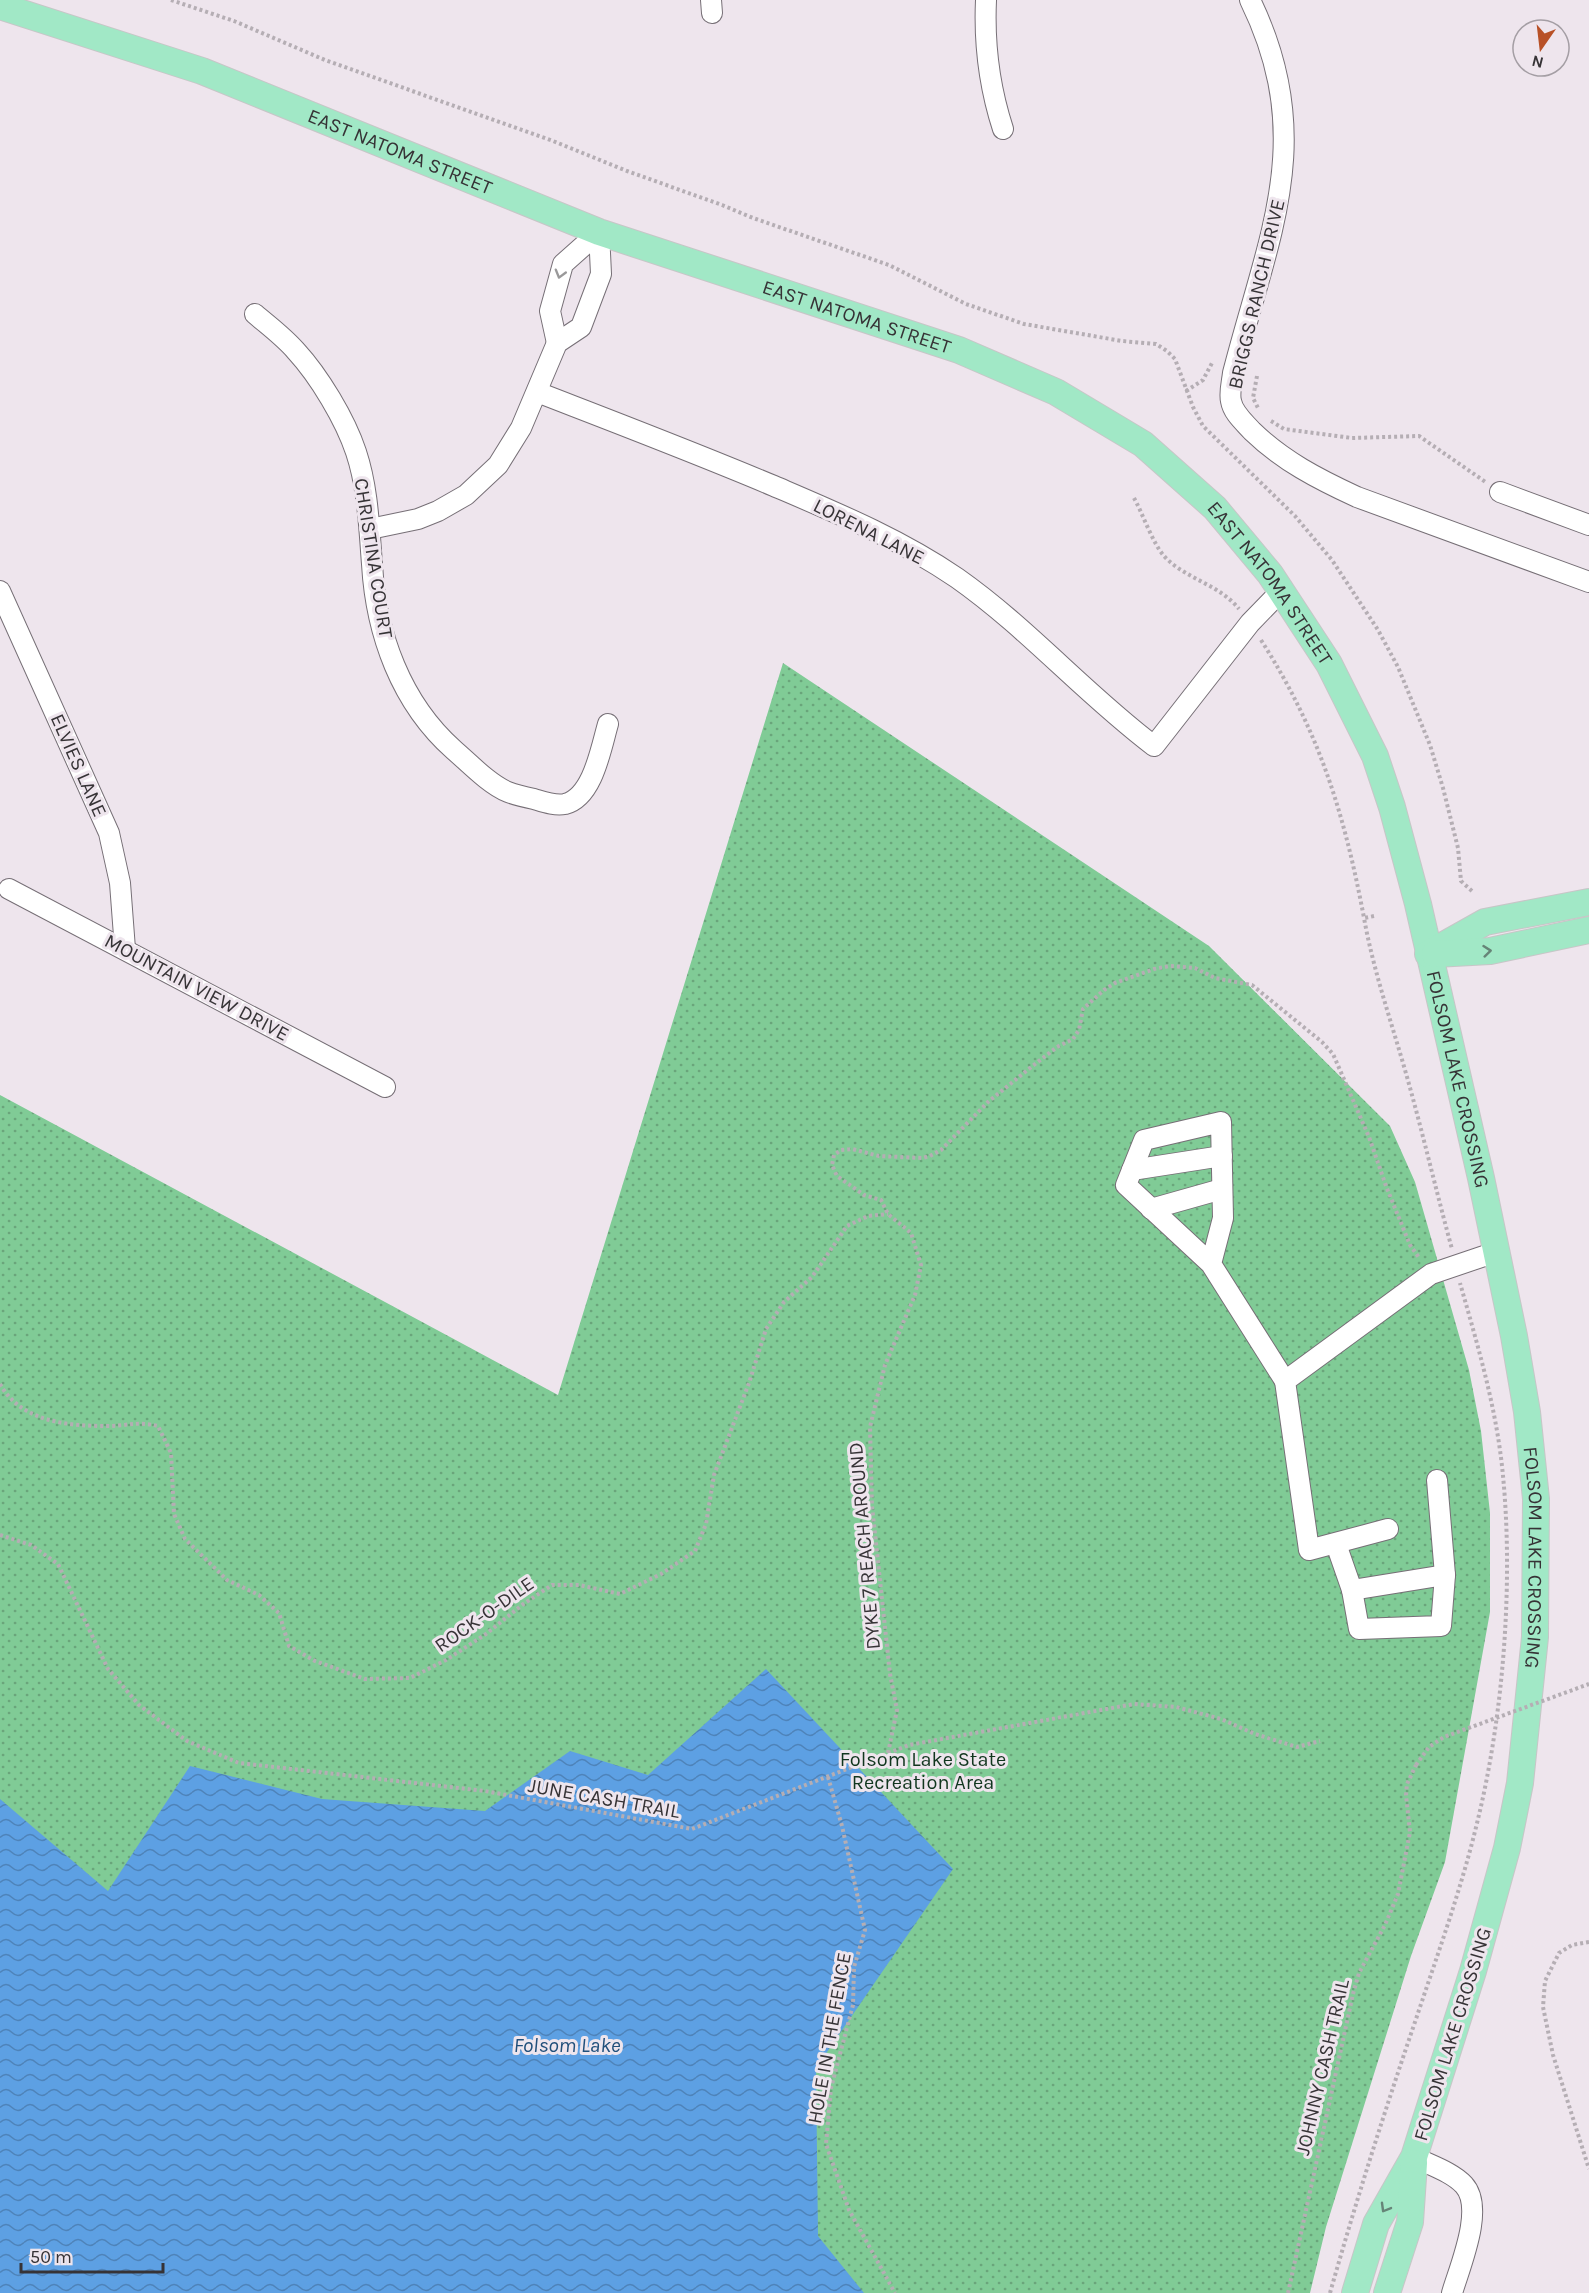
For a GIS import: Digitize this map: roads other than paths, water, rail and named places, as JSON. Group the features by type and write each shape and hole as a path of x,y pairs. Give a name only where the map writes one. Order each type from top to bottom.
{"main road":[{"name":"EAST NATOMA STREET","path":"0,6 201,71 599,232 959,350 1056,392 1143,444 1215,508 1270,574 1329,664 1375,756 1392,807 1418,904 1428,954"},
{"path":"1428,954 1485,922 1589,902"},
{"path":"1428,954 1490,951 1589,930"},
{"name":"FOLSOM LAKE CROSSING","path":"1355,2293 1376,2224 1414,2157 1473,1971 1507,1848 1520,1784 1535,1637 1536,1498 1525,1401 1481,1178 1428,954"},
{"name":"FOLSOM LAKE CROSSING","path":"1387,2293 1410,2222 1414,2157"}],"street":[{"path":"986,0 987,61 996,108 1003,129"},
{"name":"BRIGGS RANCH DRIVE","path":"1250,0 1265,34 1280,85 1285,149 1276,213 1233,373 1231,401 1238,416 1270,448 1296,467 1327,483 1358,497 1589,582"},
{"path":"557,343 550,311 563,264 599,232"},
{"path":"370,529 418,519 438,511 466,495 498,465 510,447 537,392 557,343 581,327 601,274 599,232"},
{"name":"CHRISTINA COURT","path":"255,314 296,351 341,419 358,460 365,488 372,566 381,628 405,688 423,717 448,744 506,792 563,804 580,796 589,786 608,724"},
{"name":"LORENA LANE","path":"537,392 706,457 854,520 910,549 958,579 1000,612 1041,646 1110,711 1154,746 1250,623 1281,591"},
{"path":"1500,492 1589,525"},
{"name":"ELVIES LANE","path":"0,591 109,833 120,883 125,949"},
{"name":"MOUNTAIN VIEW DRIVE","path":"9,889 385,1087"},
{"path":"1211,1264 1223,1218 1221,1122 1144,1140 1126,1185 1211,1264 1286,1381 1309,1550 1388,1529"},
{"path":"1132,1170 1221,1156"},
{"path":"1152,1209 1222,1189"},
{"path":"1286,1381 1431,1274 1496,1252"},
{"path":"1336,1544 1353,1590 1359,1629 1441,1626 1445,1575 1437,1480"},
{"path":"1353,1590 1445,1575"},
{"path":"1414,2157 1464,2185 1472,2198 1473,2218 1452,2293"}],"water":[{"name":"Folsom Lake","path":"766,1669 953,1869 816,2068 818,2236 864,2293 0,2293 0,1799 108,1891 190,1766 322,1799 485,1811 570,1751 648,1775"}],"park label":[{"name":"Folsom Lake State Recreation Area","path":"923,1770"}]}
